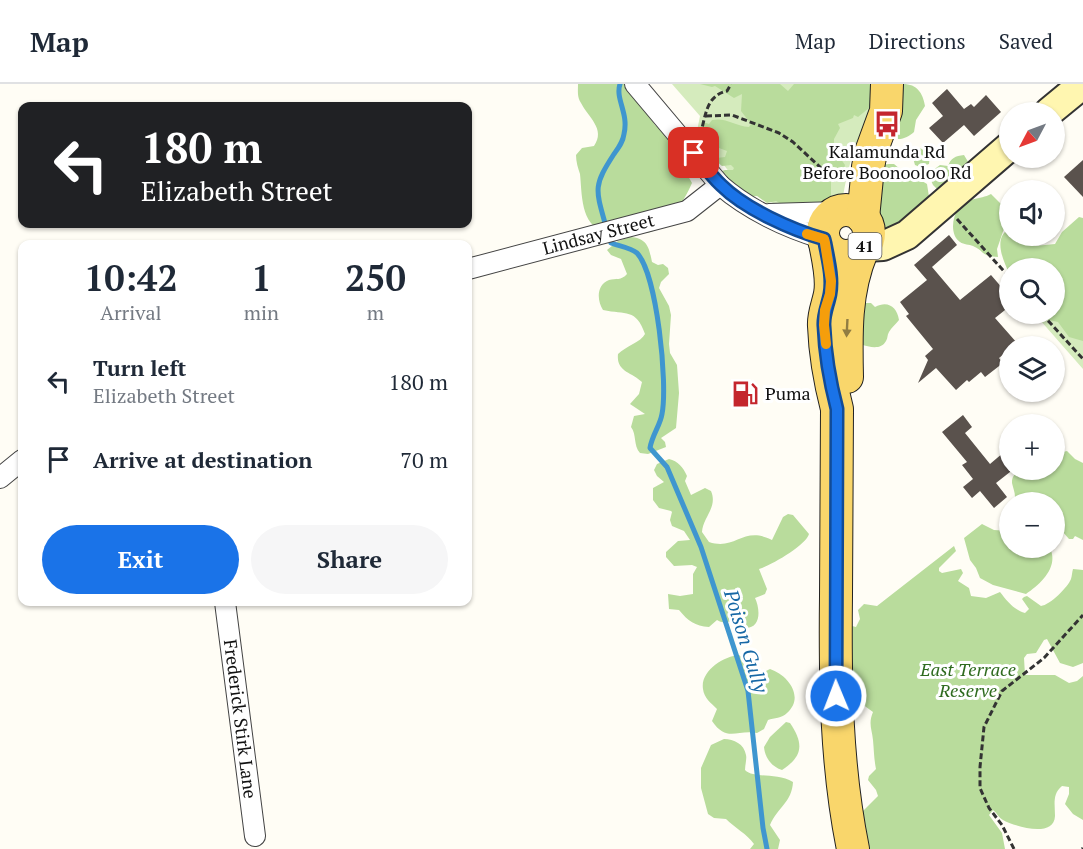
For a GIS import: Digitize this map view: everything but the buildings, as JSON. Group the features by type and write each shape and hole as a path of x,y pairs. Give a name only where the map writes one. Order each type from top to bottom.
{"main road":[{"name":"41","path":"853,849 844,806 835,681 837,409 847,378 846,344 851,280 845,176 873,105 887,86"}],"street":[{"path":"635,84 720,185 734,197 807,234 892,226 924,218 999,155"},
{"path":"1061,102 1083,84"},
{"name":"Lindsay Street","path":"472,268 687,211 720,185"},
{"path":"764,213 848,231"},
{"path":"0,478 18,463"},
{"name":"Frederick Stirk Lane","path":"226,606 255,836"}],"path":[{"path":"698,139 705,110 720,92 727,90 731,84"},
{"path":"705,116 732,115 779,133 793,142 835,181"},
{"path":"957,219 999,266"},
{"path":"1051,324 1083,359"},
{"path":"1014,849 1002,825 989,808 980,788 984,727 1002,691 1044,658 1083,615"}],"green space":[{"path":"578,84 627,84 655,125 667,134 690,164 688,176 692,183 685,198 668,220 655,230 647,233 636,230 605,231 591,223 587,216 576,155 582,148 594,146 598,134 595,123 580,101"},
{"path":"672,84 887,84 869,114 856,144 841,211 798,214 764,199 734,178 697,131 700,116"},
{"path":"700,84 780,84 788,91 794,84 881,84 869,108 858,117 854,115 853,118 838,124 840,128 834,139 834,149 845,165 831,182 831,207 785,206 776,201 767,203 757,196 748,197 719,172 734,168 731,165 722,166 716,161 717,158 725,157 727,151 701,140 700,129 703,122 709,124 712,120 717,119 749,127 751,124 741,111 742,94 734,98 715,86"},
{"path":"903,84 918,90 925,106 916,120 914,132 904,138 896,139 893,138 894,120 903,112 897,101 897,91"},
{"path":"915,147 926,152 929,164 920,167 915,165 911,151"},
{"path":"964,155 970,165 964,171 955,173 953,181 942,189 937,189 929,176 932,171 940,165 948,166 954,158"},
{"path":"894,164 900,169 902,175 912,175 927,184 930,203 887,234 882,231 876,221 882,165"},
{"path":"991,194 999,202 998,257 986,255 973,246 962,243 953,231 954,217 961,205"},
{"path":"1079,217 1083,218 1083,341 1069,337 1059,324 1065,324 1065,258 1003,258 1001,250 1000,246 1065,246 1065,229"},
{"path":"630,237 644,241 652,262 658,265 663,264 668,268 669,274 661,282 659,288 669,306 671,315 670,353 677,365 679,393 676,428 661,438 666,447 648,454 640,453 638,450 631,427 634,416 645,414 630,404 639,394 642,382 622,368 618,360 618,354 645,334 634,316 603,310 599,298 600,289 605,282 627,274 621,259 611,255 607,250 618,241"},
{"path":"1083,282 1083,369 1065,348 1065,336 1054,336 1044,324 1065,324 1065,302"},
{"path":"871,303 875,307 884,304 891,306 898,315 899,320 888,333 886,341 879,347 869,347 849,340 859,305"},
{"path":"1065,452 1083,463 1083,540 1075,536 1069,539 1065,534 1065,492 1014,492 1012,480 1065,480"},
{"path":"669,459 678,463 684,470 687,476 685,481 691,495 705,488 711,491 713,502 702,532 709,542 726,543 754,535 772,540 783,517 788,514 793,515 809,534 795,549 759,569 767,589 765,594 755,598 758,617 757,622 750,627 742,628 733,623 717,620 709,627 700,625 689,620 679,610 669,609 668,594 680,596 693,594 693,574 697,567 674,566 666,557 666,552 678,541 690,540 684,531 672,526 670,520 672,512 659,508 653,500 653,488 664,482 654,470 657,464"},
{"path":"982,524 999,530 999,558 1052,558 1052,562 1043,580 1026,594 993,585 980,578 970,560 964,538"},
{"name":"East Terrace Reserve","path":"954,546 956,551 939,568 939,571 942,573 961,569 963,573 958,581 969,588 971,596 986,598 1000,592 1008,602 1025,613 1029,609 1022,599 1024,597 1027,596 1041,606 1045,605 1066,586 1071,579 1073,569 1083,570 1083,663 1073,667 1060,663 1047,639 1036,653 1027,654 1024,658 1025,675 1055,675 1069,683 1083,676 1083,820 1073,814 1065,804 1069,787 1062,786 1055,796 1053,823 1048,827 1033,829 1016,825 1002,819 993,810 989,815 1002,833 1005,849 854,849 860,814 878,796 868,780 876,769 871,723 873,712 855,699 848,699 843,627 856,627 860,619 858,610 864,604 877,606"},
{"path":"739,655 750,663 758,675 770,669 783,676 792,687 794,694 792,707 787,713 768,720 764,729 757,733 733,734 717,728 712,721 717,709 708,700 703,689 705,676 714,666 720,661"},
{"path":"786,722 790,723 795,730 799,749 794,760 782,770 770,762 764,747 770,737"},
{"path":"724,739 741,745 746,757 745,770 749,773 780,777 793,782 790,795 770,825 780,840 778,849 750,849 754,844 726,819 714,818 708,814 701,788 701,768 711,745"}],"waterway":[{"name":"Poison Gully","path":"605,223 599,202 598,187 607,164 623,137 625,119 619,95 620,84"},
{"name":"Poison Gully","path":"611,243 637,253 650,283 659,330 663,379 661,418 650,448 667,467 701,547 748,691 767,849"}],"slow traffic":[{"path":"807,234 824,239 825,243 831,281 825,310 826,344"}],"place":[{"name":"Kalamunda Rd Before Boonooloo Rd","path":"887,124"},
{"name":"Puma","path":"745,394"}],"route":[{"path":"694,153 720,185 734,197 797,230 824,239 831,281 824,325 830,381 837,409 836,696"}]}
